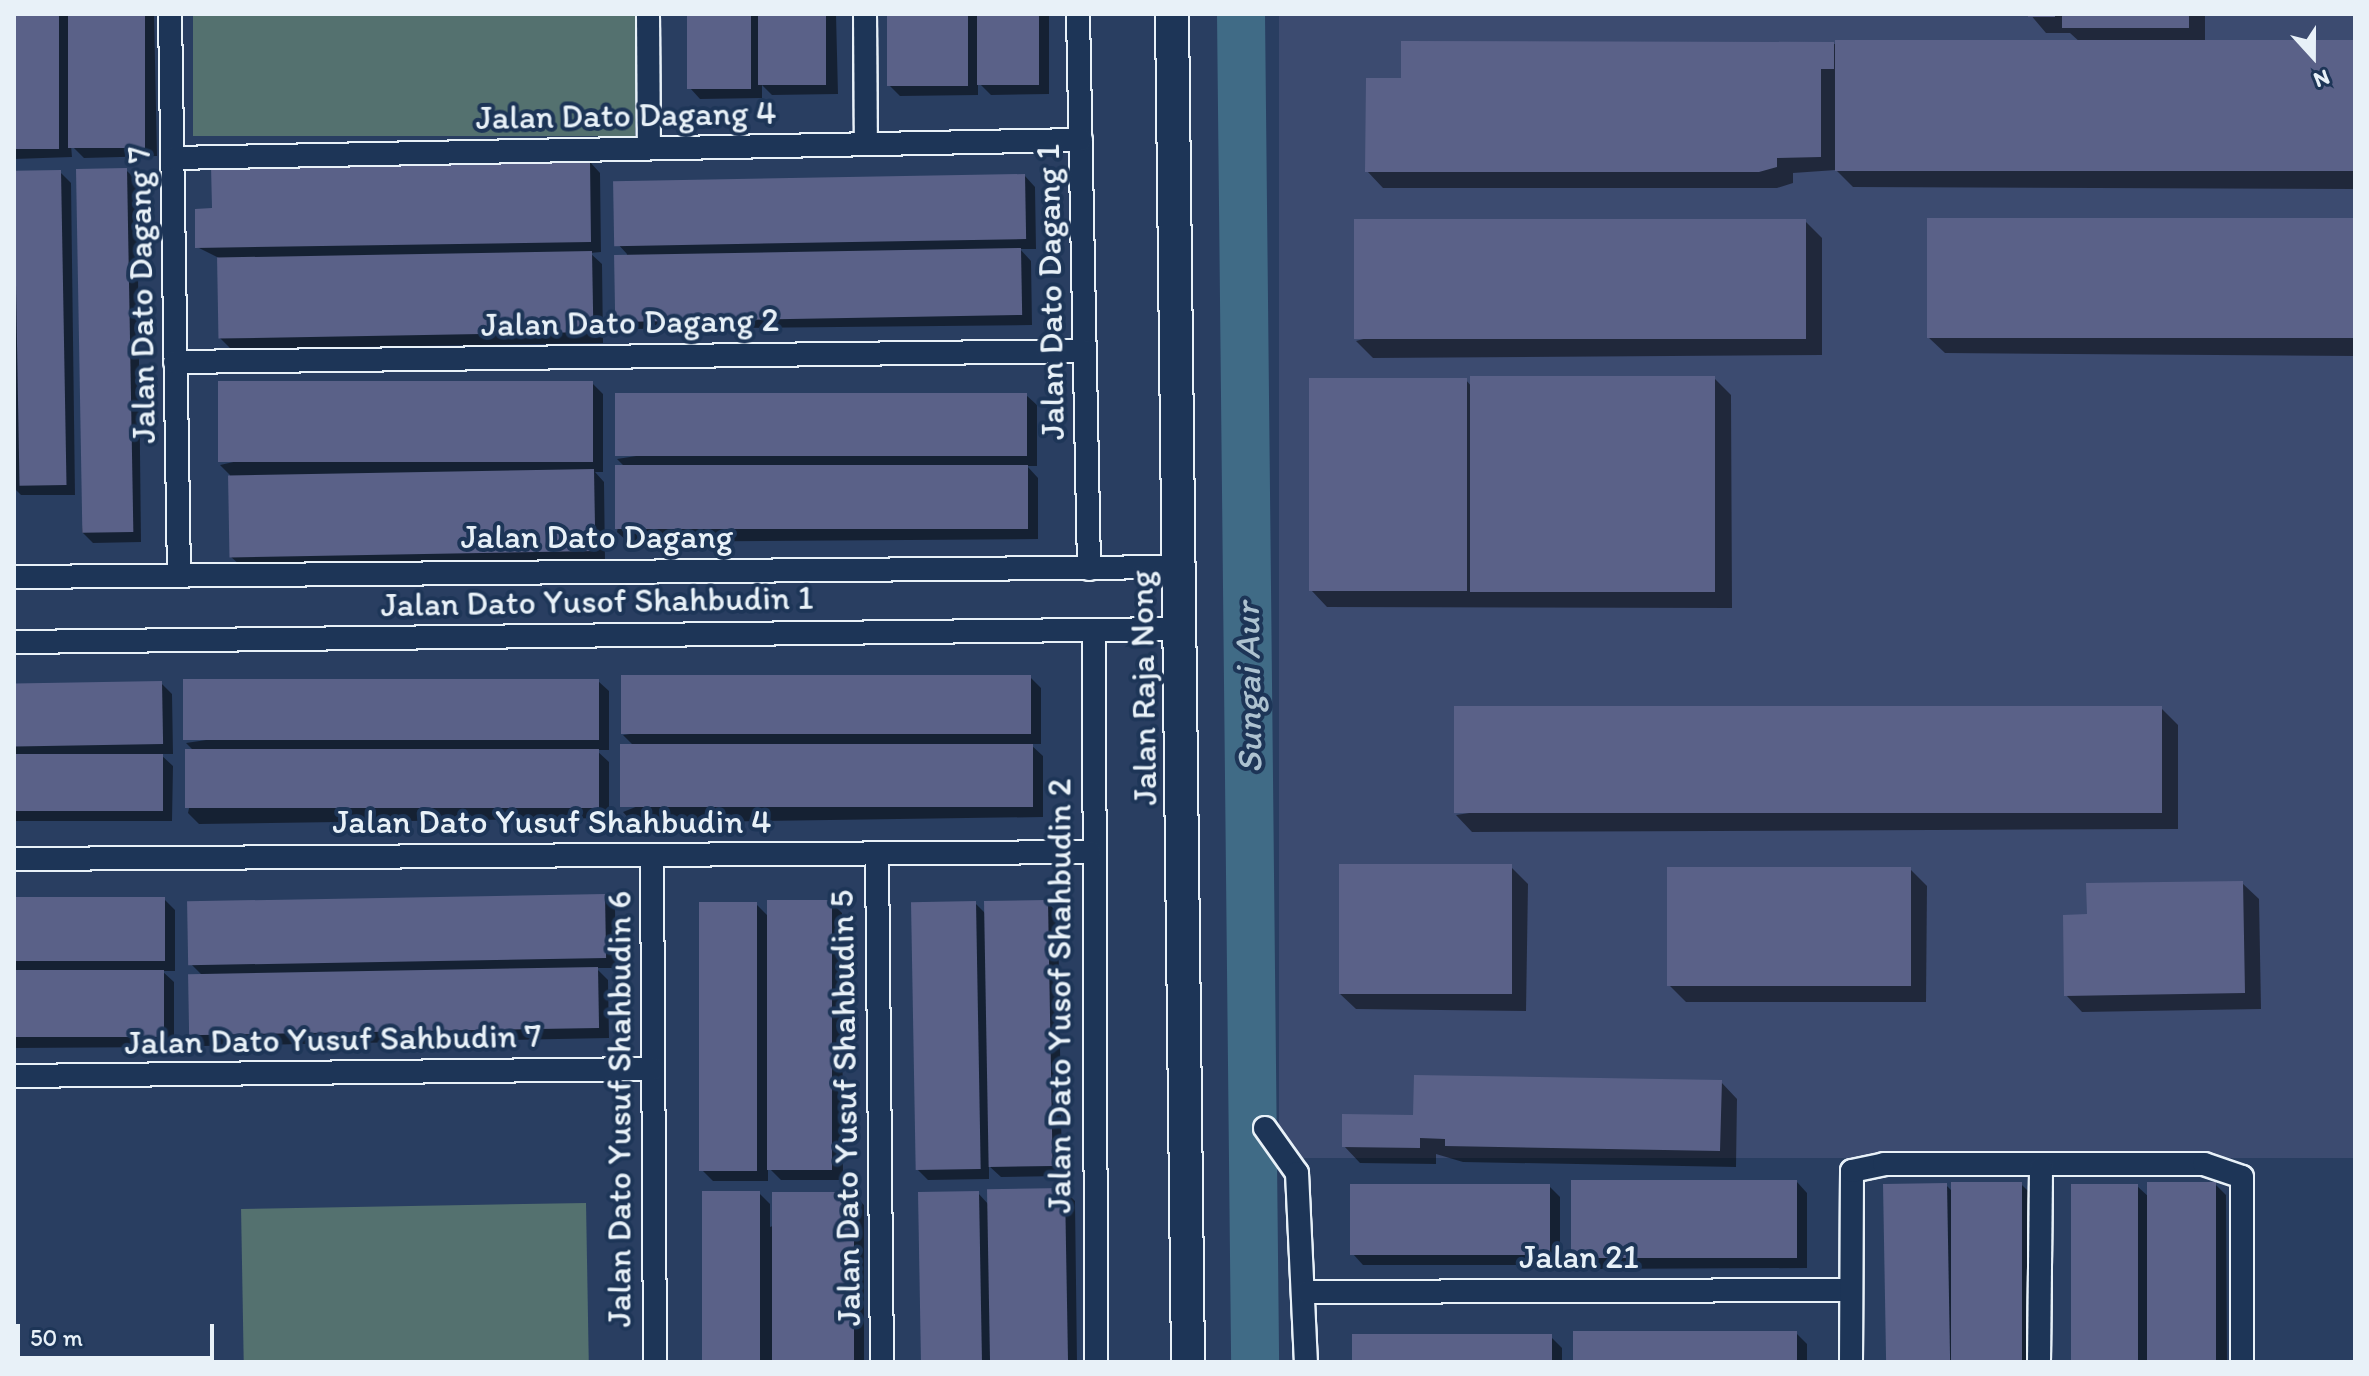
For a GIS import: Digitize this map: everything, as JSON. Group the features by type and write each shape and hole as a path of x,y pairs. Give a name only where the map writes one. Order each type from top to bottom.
{"main road":[{"name":"Jalan Raja Nong","path":"1172,14 1188,1362"}],"street":[{"name":"Jalan Dato Dagang 7","path":"170,14 179,576"},
{"path":"648,14 649,148"},
{"path":"865,14 866,144"},
{"name":"Jalan Dato Dagang 1","path":"1078,14 1089,569"},
{"name":"Jalan Dato Dagang 4","path":"173,158 1081,140"},
{"name":"Jalan Dato Dagang 2","path":"175,362 1085,351"},
{"name":"Jalan Dato Dagang","path":"14,577 1180,567"},
{"name":"Jalan Dato Yusof Shahbudin 1","path":"14,642 1181,629"},
{"name":"Jalan Dato Yusof Shahbudin 2","path":"1094,630 1090,852 1096,1362"},
{"name":"Jalan Dato Yusuf Shahbudin 4","path":"14,859 1090,852"},
{"name":"Jalan Dato Yusuf Shahbudin 5","path":"877,854 882,1362"},
{"name":"Jalan Dato Yusuf Shahbudin 6","path":"652,855 655,1362"},
{"name":"Jalan Dato Yusuf Sahbudin 7","path":"14,1076 653,1069"},
{"path":"1265,1128 1297,1173 1307,1292 1306,1362"},
{"path":"1851,1362 1852,1171 1884,1164 2041,1168 2204,1164 2242,1177 2242,1362"},
{"path":"2039,1362 2041,1168"},
{"name":"Jalan 21","path":"1307,1292 1851,1290"}],"shaded area":[{"path":"1279,14 2355,14 2355,1158 1279,1158"}],"green space":[{"path":"193,14 635,14 635,136 193,136"},
{"path":"586,1203 589,1362 244,1362 241,1209"}],"building":[{"path":"14,14 59,14 59,149 14,149"},
{"path":"68,14 145,14 145,148 68,148"},
{"path":"687,14 751,14 751,89 687,89"},
{"path":"758,14 826,14 826,85 758,85"},
{"path":"887,14 968,14 968,86 887,86"},
{"path":"977,14 1039,14 1039,85 977,85"},
{"path":"2028,14 2055,14 2055,17 2028,17"},
{"path":"2062,14 2189,14 2189,28 2062,28"},
{"path":"1835,40 2355,40 2355,171 1835,171"},
{"path":"1401,41 1834,42 1834,69 1821,69 1821,157 1777,158 1777,167 1759,172 1365,172 1366,78 1401,78"},
{"path":"590,160 591,242 195,248 195,209 212,208 211,166"},
{"path":"127,168 133,532 82,533 76,169"},
{"path":"61,170 66,485 20,486 14,171"},
{"path":"1025,174 1026,239 614,246 613,181"},
{"path":"1927,218 2355,218 2355,338 1927,338"},
{"path":"1354,219 1806,219 1806,339 1354,339"},
{"path":"1021,248 1022,315 615,322 614,255"},
{"path":"592,251 593,332 218,339 217,258"},
{"path":"1470,376 1715,376 1715,592 1470,592"},
{"path":"1309,378 1467,378 1467,591 1309,591"},
{"path":"218,381 593,381 593,462 218,462"},
{"path":"615,393 1027,393 1027,456 615,456"},
{"path":"615,465 1028,465 1028,529 615,529"},
{"path":"594,469 595,551 229,557 228,475"},
{"path":"621,675 1031,675 1031,734 621,734"},
{"path":"183,679 599,679 599,740 183,740"},
{"path":"162,681 163,744 15,747 14,684"},
{"path":"1454,706 2162,706 2162,813 1454,813"},
{"path":"620,744 1033,744 1033,807 620,807"},
{"path":"185,749 599,749 599,808 185,808"},
{"path":"14,754 163,754 163,811 14,811"},
{"path":"1339,864 1512,864 1512,994 1339,994"},
{"path":"1667,867 1911,867 1911,986 1667,986"},
{"path":"2243,881 2245,993 2064,996 2063,915 2087,914 2086,883"},
{"path":"605,894 606,958 188,965 187,901"},
{"path":"14,897 165,897 165,961 14,961"},
{"path":"767,900 832,900 832,1170 767,1170"},
{"path":"1048,900 1053,1166 989,1167 984,901"},
{"path":"976,901 981,1169 916,1170 911,902"},
{"path":"699,902 757,902 757,1171 699,1171"},
{"path":"598,967 599,1028 189,1035 188,974"},
{"path":"14,970 164,970 164,1037 14,1037"},
{"path":"1414,1075 1722,1080 1720,1151 1445,1146 1445,1139 1420,1138 1420,1148 1342,1147 1342,1114 1413,1115"},
{"path":"1571,1180 1797,1180 1797,1258 1571,1258"},
{"path":"1951,1182 2022,1182 2022,1362 1951,1362"},
{"path":"2147,1182 2216,1182 2216,1362 2147,1362"},
{"path":"1947,1183 1950,1362 1886,1362 1883,1184"},
{"path":"1350,1184 1550,1184 1550,1255 1350,1255"},
{"path":"2071,1184 2138,1184 2138,1362 2071,1362"},
{"path":"1065,1188 1068,1362 990,1362 987,1189"},
{"path":"702,1191 760,1191 760,1362 702,1362"},
{"path":"979,1191 982,1362 921,1362 918,1192"},
{"path":"772,1192 854,1192 854,1362 772,1362"},
{"path":"1573,1331 1797,1331 1797,1362 1573,1362"},
{"path":"1352,1334 1552,1334 1552,1362 1352,1362"}],"waterway":[{"name":"Sungai Aur","path":"1241,14 1255,1362"}]}
